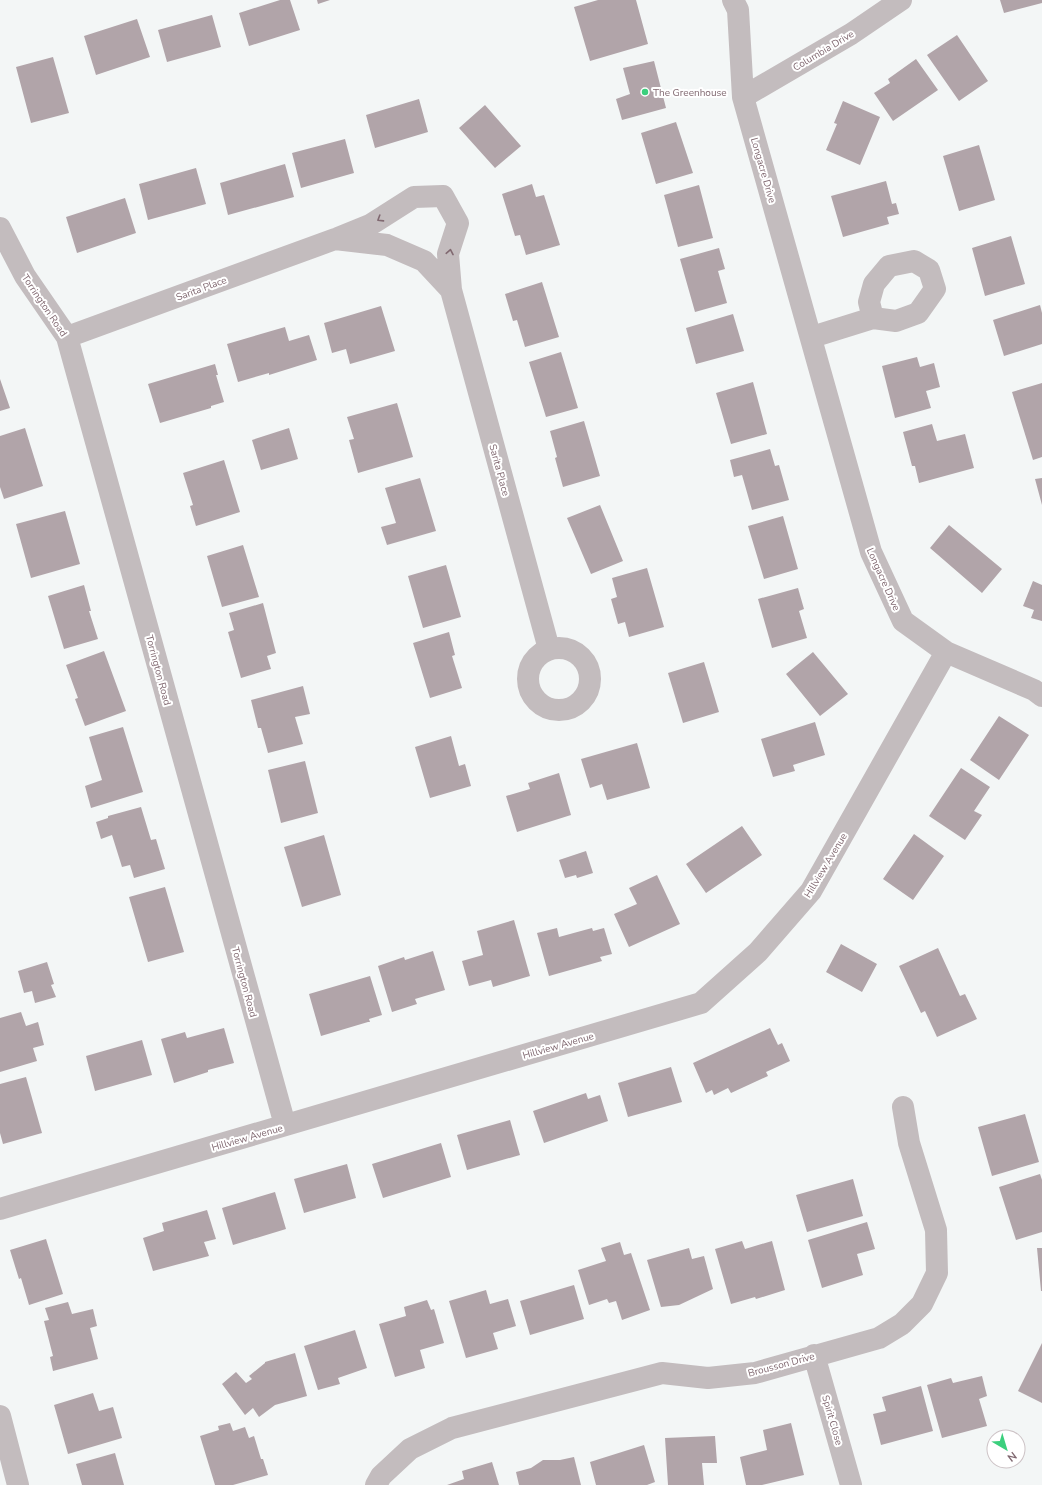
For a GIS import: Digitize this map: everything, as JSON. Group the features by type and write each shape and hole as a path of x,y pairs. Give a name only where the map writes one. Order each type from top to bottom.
{"street":[{"name":"Longacre Drive","path":"733,0 738,10 743,97 812,337 871,552 903,621 946,652 1034,690 1042,696"},
{"name":"Columbia Drive","path":"743,97 851,34 901,0"},
{"name":"Sarita Place","path":"67,337 335,239 370,224 414,197 443,196 458,223 448,254 451,290 550,649"},
{"name":"Torrington Road","path":"0,228 24,276 67,337 285,1125"},
{"name":"Sarita Place","path":"335,239 387,244 424,262 451,290"},
{"path":"812,337 873,318"},
{"name":"Hillview Avenue","path":"0,1209 701,1003 758,952 811,891 946,652"},
{"name":"Brousson Drive","path":"376,1485 381,1476 410,1449 452,1428 662,1374 708,1378 755,1373 814,1355 879,1338 902,1324 922,1304 937,1273 936,1230 910,1143 902,1107"},
{"name":"Spirit Close","path":"814,1355 851,1485"},
{"path":"0,1416 18,1485"}],"building":[{"path":"280,0 290,0 300,30 249,46 239,13"},
{"path":"317,0 330,0 318,4"},
{"path":"598,0 636,0 648,44 590,61 574,7"},
{"path":"1000,0 1042,0 1042,3 1004,13"},
{"path":"212,15 221,47 167,62 158,30"},
{"path":"137,19 150,57 96,75 84,36"},
{"path":"957,35 988,81 959,101 927,55"},
{"path":"53,57 69,113 31,123 16,67"},
{"path":"916,59 938,90 893,121 874,93 890,83 888,79"},
{"name":"The Greenhouse","path":"654,61 666,108 622,120 616,99 630,94 623,68"},
{"path":"419,99 428,132 375,148 366,115"},
{"path":"843,101 880,117 860,165 826,150 837,124 834,123"},
{"path":"485,105 521,146 495,168 459,128"},
{"path":"676,122 693,173 656,184 641,133"},
{"path":"345,139 354,173 301,188 292,153"},
{"path":"979,145 995,200 959,211 943,156"},
{"path":"285,164 294,197 228,215 220,183"},
{"path":"196,168 206,204 148,220 139,184"},
{"path":"886,181 892,204 896,203 899,214 887,217 889,224 843,237 831,196"},
{"path":"532,184 536,197 544,195 560,245 526,255 520,235 515,236 502,194"},
{"path":"699,185 713,238 678,247 664,195"},
{"path":"125,198 136,233 77,253 66,217"},
{"path":"1011,236 1025,284 985,296 972,248"},
{"path":"719,248 725,269 718,271 727,303 695,312 680,259"},
{"path":"542,282 559,337 525,347 517,320 513,321 505,294"},
{"path":"1040,305 1042,313 1042,344 1004,356 993,320"},
{"path":"381,306 395,351 350,364 346,349 332,353 324,323"},
{"path":"733,314 744,351 696,364 686,328"},
{"path":"285,327 289,341 309,335 317,360 269,375 269,373 238,382 227,344"},
{"path":"561,352 578,408 546,417 529,362"},
{"path":"917,357 920,367 934,363 940,387 926,391 931,408 895,418 882,366"},
{"path":"215,364 218,375 216,375 224,402 211,406 211,408 160,423 148,384"},
{"path":"0,379 10,408 0,411"},
{"path":"753,382 767,434 731,444 716,393"},
{"path":"1042,383 1042,457 1033,460 1012,392"},
{"path":"397,403 413,457 358,473 349,440 354,439 347,417"},
{"path":"584,421 600,476 563,487 555,458 557,457 550,431"},
{"path":"932,424 937,441 965,434 974,468 919,483 915,466 912,466 903,432"},
{"path":"25,428 43,486 4,499 0,487 0,436"},
{"path":"289,428 298,459 261,470 252,440"},
{"path":"770,449 775,466 779,465 789,500 752,510 742,475 734,477 730,460"},
{"path":"224,460 240,512 196,526 190,506 193,505 183,473"},
{"path":"420,478 436,531 387,545 381,527 396,523 385,488"},
{"path":"1042,478 1042,505 1035,479"},
{"path":"600,505 623,561 591,574 567,518"},
{"path":"65,511 80,564 31,578 16,524"},
{"path":"783,516 798,569 764,579 748,526"},
{"path":"949,525 1002,569 982,593 930,548"},
{"path":"243,545 259,597 222,607 207,556"},
{"path":"446,565 461,617 423,628 408,576"},
{"path":"647,568 664,627 629,637 625,622 618,624 611,599 617,597 612,578"},
{"path":"1033,581 1042,585 1042,621 1031,618 1034,610 1023,606"},
{"path":"84,585 91,611 89,611 98,639 64,649 48,596"},
{"path":"798,588 804,609 799,611 807,638 772,648 758,599"},
{"path":"263,603 276,653 267,656 271,669 241,678 228,632 234,630 229,613"},
{"path":"449,632 455,655 452,656 462,688 430,698 413,643"},
{"path":"104,651 126,711 85,726 75,699 78,698 66,665"},
{"path":"813,652 848,694 820,716 786,674"},
{"path":"704,662 719,712 683,723 668,673"},
{"path":"303,686 310,714 295,717 303,744 268,753 261,728 258,728 251,700"},
{"path":"999,716 1029,735 999,780 970,760"},
{"path":"815,722 825,755 793,765 795,771 773,777 761,739"},
{"path":"123,727 143,792 91,808 85,786 102,780 89,737"},
{"path":"451,736 459,766 465,764 471,786 430,798 415,747"},
{"path":"637,743 650,788 607,800 602,784 590,788 581,759"},
{"path":"305,761 318,813 281,823 268,770"},
{"path":"961,768 990,787 974,811 982,815 965,840 929,816"},
{"path":"559,773 571,815 517,832 506,796 530,789 528,783"},
{"path":"141,807 151,840 156,839 165,869 134,878 130,865 122,867 112,835 101,839 96,822 108,818 108,816"},
{"path":"742,826 762,855 706,893 686,864"},
{"path":"914,834 944,856 913,900 883,879"},
{"path":"324,835 341,895 302,907 284,847"},
{"path":"586,851 593,873 577,878 576,875 565,878 559,860"},
{"path":"657,875 680,924 629,947 614,914 637,904 629,888"},
{"path":"165,887 184,952 148,962 129,897"},
{"path":"514,920 530,976 493,987 491,980 469,986 462,961 483,955 477,931"},
{"path":"557,928 559,937 592,928 593,931 604,928 612,954 600,957 602,961 549,976 537,933"},
{"path":"841,944 877,964 862,992 826,972"},
{"path":"938,948 960,996 965,994 977,1019 937,1037 925,1011 921,1013 899,966"},
{"path":"433,951 445,990 415,999 417,1004 392,1012 378,966 404,957 405,960"},
{"path":"47,962 54,984 51,985 56,997 35,1003 32,991 24,993 18,971"},
{"path":"370,976 382,1015 369,1019 370,1022 321,1036 309,994"},
{"path":"21,1012 26,1026 38,1022 44,1045 33,1048 37,1061 0,1072 0,1018"},
{"path":"224,1028 234,1063 208,1070 208,1072 174,1083 161,1039 185,1032 187,1038"},
{"path":"770,1028 778,1045 782,1043 790,1061 766,1072 768,1076 731,1093 728,1088 714,1095 712,1090 706,1093 693,1063"},
{"path":"142,1040 152,1075 95,1091 86,1056"},
{"path":"671,1067 682,1102 628,1117 618,1083"},
{"path":"26,1077 42,1133 3,1144 0,1133 0,1084"},
{"path":"586,1093 588,1099 600,1095 608,1121 544,1143 533,1111"},
{"path":"1025,1114 1039,1162 992,1176 978,1127"},
{"path":"510,1120 520,1155 467,1170 457,1135"},
{"path":"441,1143 451,1177 383,1198 372,1164"},
{"path":"347,1164 356,1198 304,1213 294,1179"},
{"path":"1040,1174 1042,1180 1042,1232 1016,1240 999,1187"},
{"path":"853,1179 863,1216 807,1232 796,1195"},
{"path":"275,1192 286,1229 233,1245 222,1208"},
{"path":"207,1210 216,1239 204,1242 209,1256 153,1271 143,1238 164,1231 162,1223"},
{"path":"867,1222 875,1249 857,1254 863,1275 822,1288 808,1240"},
{"path":"46,1239 63,1294 29,1305 21,1278 19,1279 10,1250"},
{"path":"742,1241 745,1249 772,1241 785,1290 756,1299 755,1297 731,1304 715,1249"},
{"path":"620,1242 624,1255 631,1253 650,1310 622,1320 616,1301 609,1303 607,1299 589,1305 578,1270 606,1261 601,1248"},
{"path":"689,1248 692,1259 704,1256 713,1289 679,1305 661,1307 647,1260"},
{"path":"1037,1248 1042,1248 1042,1291 1041,1291"},
{"path":"574,1285 584,1319 530,1335 520,1301"},
{"path":"486,1290 490,1304 508,1299 516,1326 493,1333 498,1349 466,1358 449,1301"},
{"path":"427,1300 431,1310 434,1309 444,1343 420,1350 425,1368 395,1377 379,1324 406,1316 404,1307"},
{"path":"68,1302 72,1314 93,1309 97,1326 90,1328 98,1359 53,1371 50,1357 53,1356 44,1321 49,1320 45,1308"},
{"path":"355,1330 367,1368 338,1378 340,1384 318,1390 304,1346"},
{"path":"1042,1343 1042,1403 1018,1391"},
{"path":"295,1353 307,1396 275,1405 259,1417 253,1408 245,1415 222,1384 236,1372 246,1383 252,1379 249,1376 265,1362"},
{"path":"982,1376 987,1396 979,1399 987,1426 942,1438 927,1385 951,1378 953,1383"},
{"path":"921,1386 933,1431 881,1445 873,1414 886,1411 882,1397"},
{"path":"93,1393 99,1411 113,1407 122,1438 68,1454 54,1405"},
{"path":"230,1423 233,1431 245,1427 249,1438 254,1436 268,1475 233,1485 215,1485 200,1436 219,1430 218,1426"},
{"path":"791,1423 804,1475 762,1485 746,1485 740,1457 767,1450 763,1430"},
{"path":"715,1436 717,1463 702,1463 704,1485 668,1485 665,1438"},
{"path":"644,1445 655,1482 647,1485 596,1485 590,1462"},
{"path":"115,1453 124,1485 82,1485 76,1464"},
{"path":"574,1457 581,1485 519,1485 516,1472 531,1468 543,1460 560,1460"},
{"path":"492,1462 499,1485 447,1485 464,1479 462,1471"}],"place":[{"name":"The Greenhouse","path":"645,92"}]}
